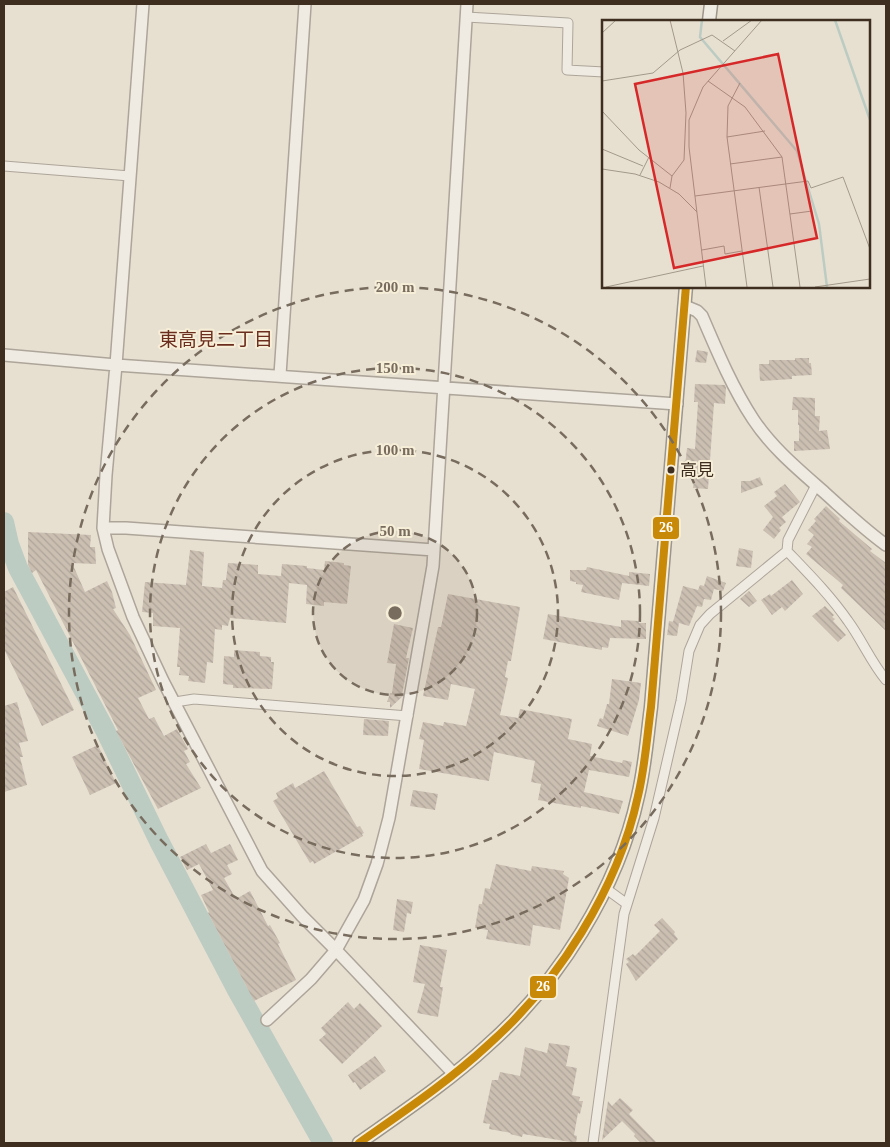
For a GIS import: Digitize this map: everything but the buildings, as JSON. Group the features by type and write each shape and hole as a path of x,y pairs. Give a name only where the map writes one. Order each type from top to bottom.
{"main road":[{"path":"709,20 711,4"},
{"path":"359,1143 454,1074 520,1015 560,966 605,888 616,865 638,797 651,707 686,288"}],"street":[{"path":"143,4 106,474 104,528 108,549 133,617 262,871 302,916 454,1074"},
{"path":"280,376 305,4"},
{"path":"267,1020 311,979 336,950 364,900 377,864 389,818 433,566 467,4"},
{"path":"466,17 568,23 567,70 602,72"},
{"path":"4,166 130,176"},
{"path":"685,306 697,311 702,316 720,357 754,419 780,453 872,535 886,545"},
{"path":"4,355 116,365 677,404"},
{"path":"593,1143 621,934 627,904 656,810 681,701 689,651 694,636 700,625 710,614 786,551 788,540 816,485"},
{"path":"104,528 434,550"},
{"path":"786,551 828,594 854,629 886,680"},
{"path":"175,702 194,699 408,716"},
{"path":"605,888 627,904"}],"waterway":[{"path":"4,522 9,544 18,568 105,730 159,841 237,990 323,1143"}],"transit line":[{"name":"26","path":"359,1143 457,1072 514,1020 538,993 582,932 616,865 629,831 646,752 651,707 686,288"}],"place":[{"name":"高見","path":"671,470"}],"district":[{"name":"東高見二丁目","path":"216,339"}]}
